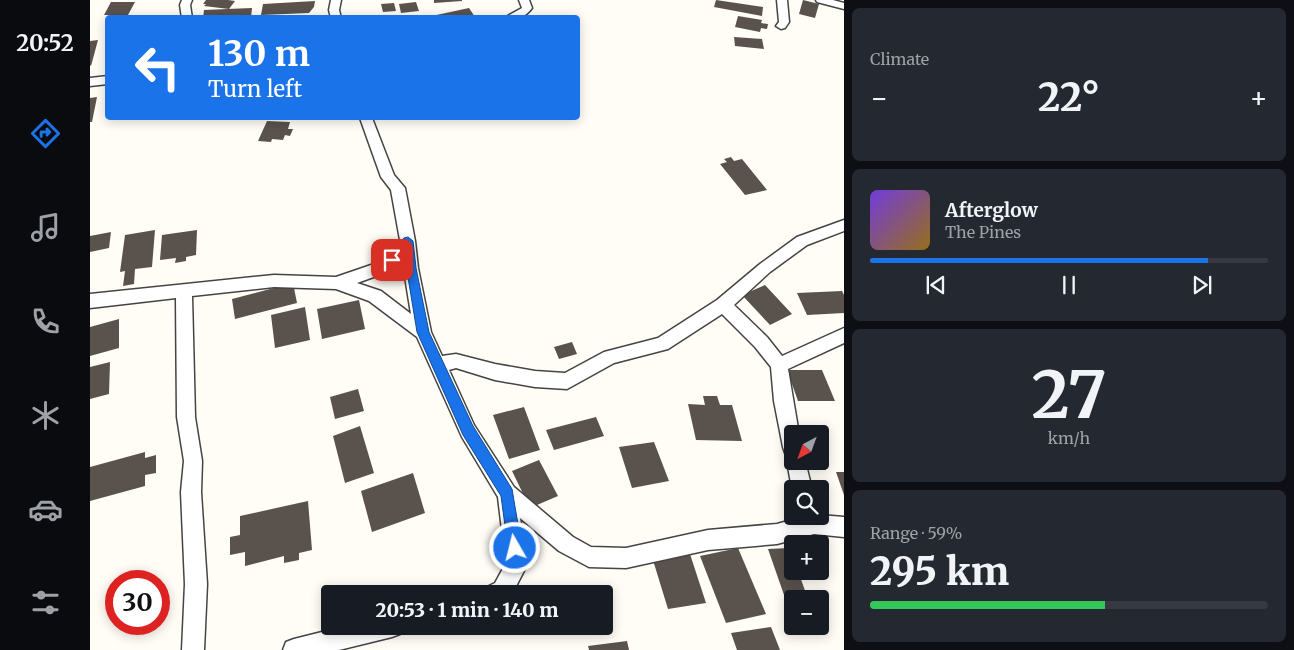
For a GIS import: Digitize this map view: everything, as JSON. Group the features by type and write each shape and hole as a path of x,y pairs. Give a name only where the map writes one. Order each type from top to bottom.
{"street":[{"path":"186,15 185,5 187,0"},
{"path":"335,15 336,0"},
{"path":"517,15 523,13 527,8 524,0"},
{"path":"781,26 784,22 782,0"},
{"path":"821,0 844,6"},
{"path":"90,82 105,80"},
{"path":"367,120 388,176 398,188 408,241 410,268 423,332 468,431 507,494 566,544 589,557 626,558 708,540 777,534 800,525"},
{"path":"437,364 456,360 495,372 535,379 567,381 610,356 662,344 723,304 765,268 802,241 844,225"},
{"path":"336,283 368,275 392,260 408,241"},
{"path":"90,302 274,281 336,283 375,296 423,332"},
{"path":"184,290 186,417 191,440 191,492 196,584 193,650"},
{"path":"723,304 762,342 779,365 788,425"},
{"path":"779,365 844,335"},
{"path":"505,585 517,566 507,494"},
{"path":"829,524 844,527"},
{"path":"294,650 355,635"}],"building":[{"path":"206,0 235,1 229,9 204,6 206,4 203,4"},
{"path":"434,0 462,0 462,1 434,3"},
{"path":"716,0 763,7 762,16 714,7"},
{"path":"803,0 819,4 815,18 799,14"},
{"path":"315,1 314,7 309,13 261,15 263,4"},
{"path":"111,2 135,2 128,15 104,15"},
{"path":"416,2 419,11 401,13 399,4"},
{"path":"394,3 396,11 383,12 381,4"},
{"path":"252,8 251,15 203,15 204,10"},
{"path":"469,8 474,15 436,15"},
{"path":"738,16 762,20 761,23 768,24 767,29 761,28 760,32 735,27"},
{"path":"734,37 762,39 764,49 735,46"},
{"path":"98,40 91,66 90,41"},
{"path":"97,97 92,122 90,122 90,98"},
{"path":"267,121 290,122 288,129 293,129 290,136 285,135 283,140 272,139 271,142 258,141"},
{"path":"731,157 734,161 742,159 767,190 745,195 720,164 727,162 724,159"},
{"path":"155,230 152,267 135,269 134,284 123,286 125,271 120,272 125,235"},
{"path":"197,230 196,255 186,257 186,261 175,263 176,258 160,260 162,235"},
{"path":"111,232 109,248 90,252 90,236"},
{"path":"293,283 297,303 235,319 232,299"},
{"path":"765,285 792,314 770,325 742,295"},
{"path":"842,291 844,295 844,313 807,315 797,293"},
{"path":"359,300 365,329 322,339 317,309"},
{"path":"305,307 310,340 275,348 271,315"},
{"path":"119,319 119,348 90,356 90,327"},
{"path":"572,342 577,354 559,359 554,347"},
{"path":"110,362 109,394 90,399 90,367"},
{"path":"787,370 822,370 835,401 798,401"},
{"path":"358,389 364,411 335,419 330,397"},
{"path":"703,396 717,396 720,405 732,405 742,441 696,440 688,404 705,405"},
{"path":"524,407 540,450 509,459 493,415"},
{"path":"596,417 604,436 554,450 546,430"},
{"path":"360,426 374,473 345,483 333,436"},
{"path":"654,442 669,481 632,488 619,447"},
{"path":"145,452 145,458 156,455 156,473 145,475 145,486 90,501 90,467"},
{"path":"539,460 558,496 530,508 512,471"},
{"path":"836,472 844,472 844,495"},
{"path":"413,473 425,513 372,532 361,491"},
{"path":"308,501 312,550 299,553 299,560 284,563 284,556 245,566 245,552 230,555 230,537 240,535 240,516"},
{"path":"738,548 766,614 726,623 700,556"},
{"path":"784,548 784,580 801,580 805,590 784,590 784,595 768,549"},
{"path":"689,551 706,603 668,609 652,557"},
{"path":"771,627 780,650 737,650 731,633"},
{"path":"627,641 629,650 589,650 588,646"}],"route":[{"path":"392,260 408,241 410,268 423,332 468,431 507,494 515,548"}]}
